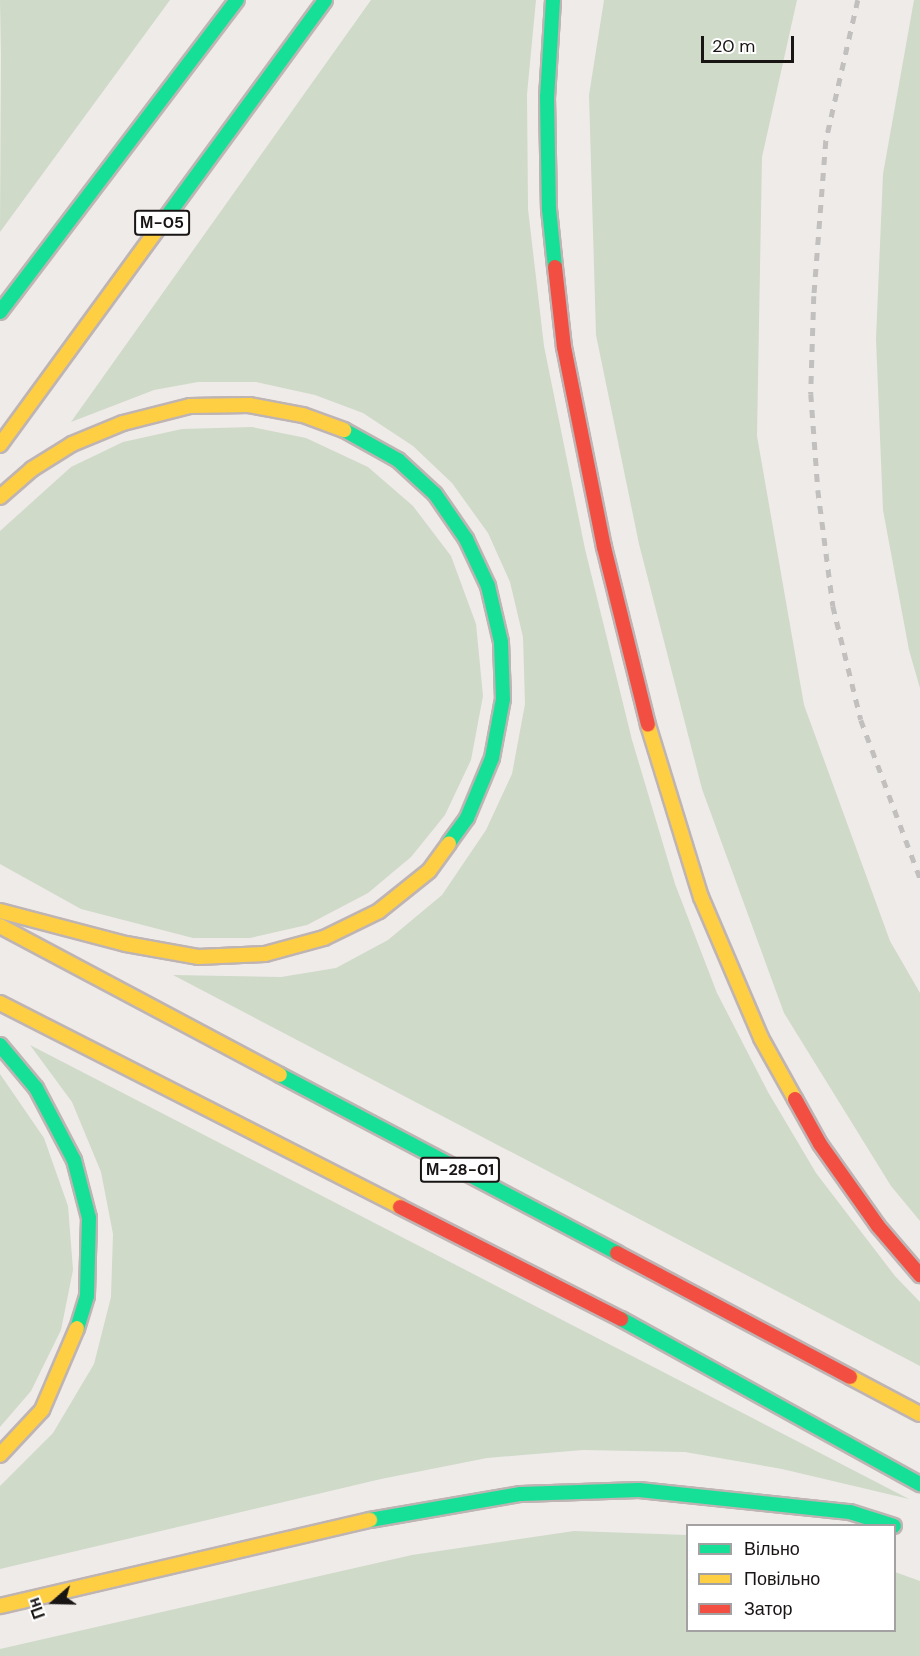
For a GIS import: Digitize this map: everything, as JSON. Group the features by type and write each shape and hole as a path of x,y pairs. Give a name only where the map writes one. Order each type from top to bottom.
{"main road":[{"path":"0,312 237,0"},
{"name":"М-05","path":"0,446 324,0"},
{"path":"554,0 547,97 549,209 564,347 604,547 649,729 701,897 761,1038 820,1144 878,1226 920,1275"},
{"path":"0,497 32,469 72,444 123,423 190,406 249,405 303,415 351,432 398,460 435,494 466,539 488,586 498,631 503,699 492,759 468,818 429,871 379,911 324,938 265,954 198,957 126,944 0,911"},
{"name":"М-28-01","path":"0,926 920,1414"},
{"path":"0,1003 675,1347 920,1484"},
{"path":"0,1045 36,1088 74,1160 89,1218 87,1296 70,1353 42,1410 0,1455"},
{"path":"0,1606 393,1515 521,1494 639,1490 850,1512 888,1524"},
{"path":"896,1527 912,1531"}],"green space":[{"path":"0,0 170,0 0,232 1,54"},
{"path":"371,0 536,0 527,94 528,209 544,346 585,549 632,740 675,884 717,993 768,1092 816,1173 895,1276 920,1302 920,1366 173,975 281,977 336,968 388,940 442,895 486,830 512,774 525,704 523,637 510,582 488,533 452,483 413,446 363,413 315,395 256,382 198,382 154,390 71,422"},
{"path":"604,0 797,0 762,157 757,436 804,705 890,941 920,993 920,1221 891,1186 784,1013 702,789 639,544 596,335 589,95"},
{"path":"914,0 920,0 920,688 909,650 883,510 876,339 883,174"},
{"path":"252,427 306,438 368,467 413,506 451,556 476,624 483,696 471,760 445,815 411,857 368,893 307,925 250,938 193,938 81,909 0,864 0,531 71,467 123,442 182,429"},
{"path":"30,1045 909,1499 782,1469 685,1452 583,1450 487,1458 381,1479 0,1569 0,1486 53,1433 94,1364 111,1297 113,1234 101,1172 72,1102"},
{"path":"0,1074 44,1138 68,1206 73,1270 61,1330 31,1391 0,1427"},
{"path":"574,1531 686,1535 686,1632 896,1632 896,1572 920,1581 920,1656 0,1656 0,1649 412,1555"}],"railway":[{"path":"858,0 826,141 814,296 811,394 818,490 833,606 861,720 920,878"}],"traffic: fast":[{"path":"0,312 237,0"},
{"path":"162,223 325,0"},
{"path":"553,0 547,97 549,209 555,267"},
{"path":"344,430 398,460 435,494 466,539 488,586 501,642 503,699 492,758 467,818 449,843"},
{"path":"0,1045 36,1088 74,1160 89,1218 87,1296 77,1328"},
{"path":"280,1075 617,1253"},
{"path":"621,1319 920,1484"},
{"path":"370,1520 521,1494 639,1490 850,1512 888,1524"}],"traffic: slow":[{"path":"0,445 162,223"},
{"path":"0,497 32,469 72,444 123,423 190,406 249,405 303,415 344,430"},
{"path":"648,725 701,897 761,1038 795,1099"},
{"path":"0,911 126,944 198,957 265,954 324,938 379,911 429,871 449,843"},
{"path":"0,926 280,1075"},
{"path":"0,1003 400,1207"},
{"path":"0,1455 42,1410 77,1328"},
{"path":"850,1377 920,1414"},
{"path":"0,1606 370,1520"}],"traffic: jam":[{"path":"555,267 564,347 604,547 648,725"},
{"path":"795,1099 820,1144 878,1226 920,1275"},
{"path":"400,1207 621,1319"},
{"path":"617,1253 850,1377"}]}
